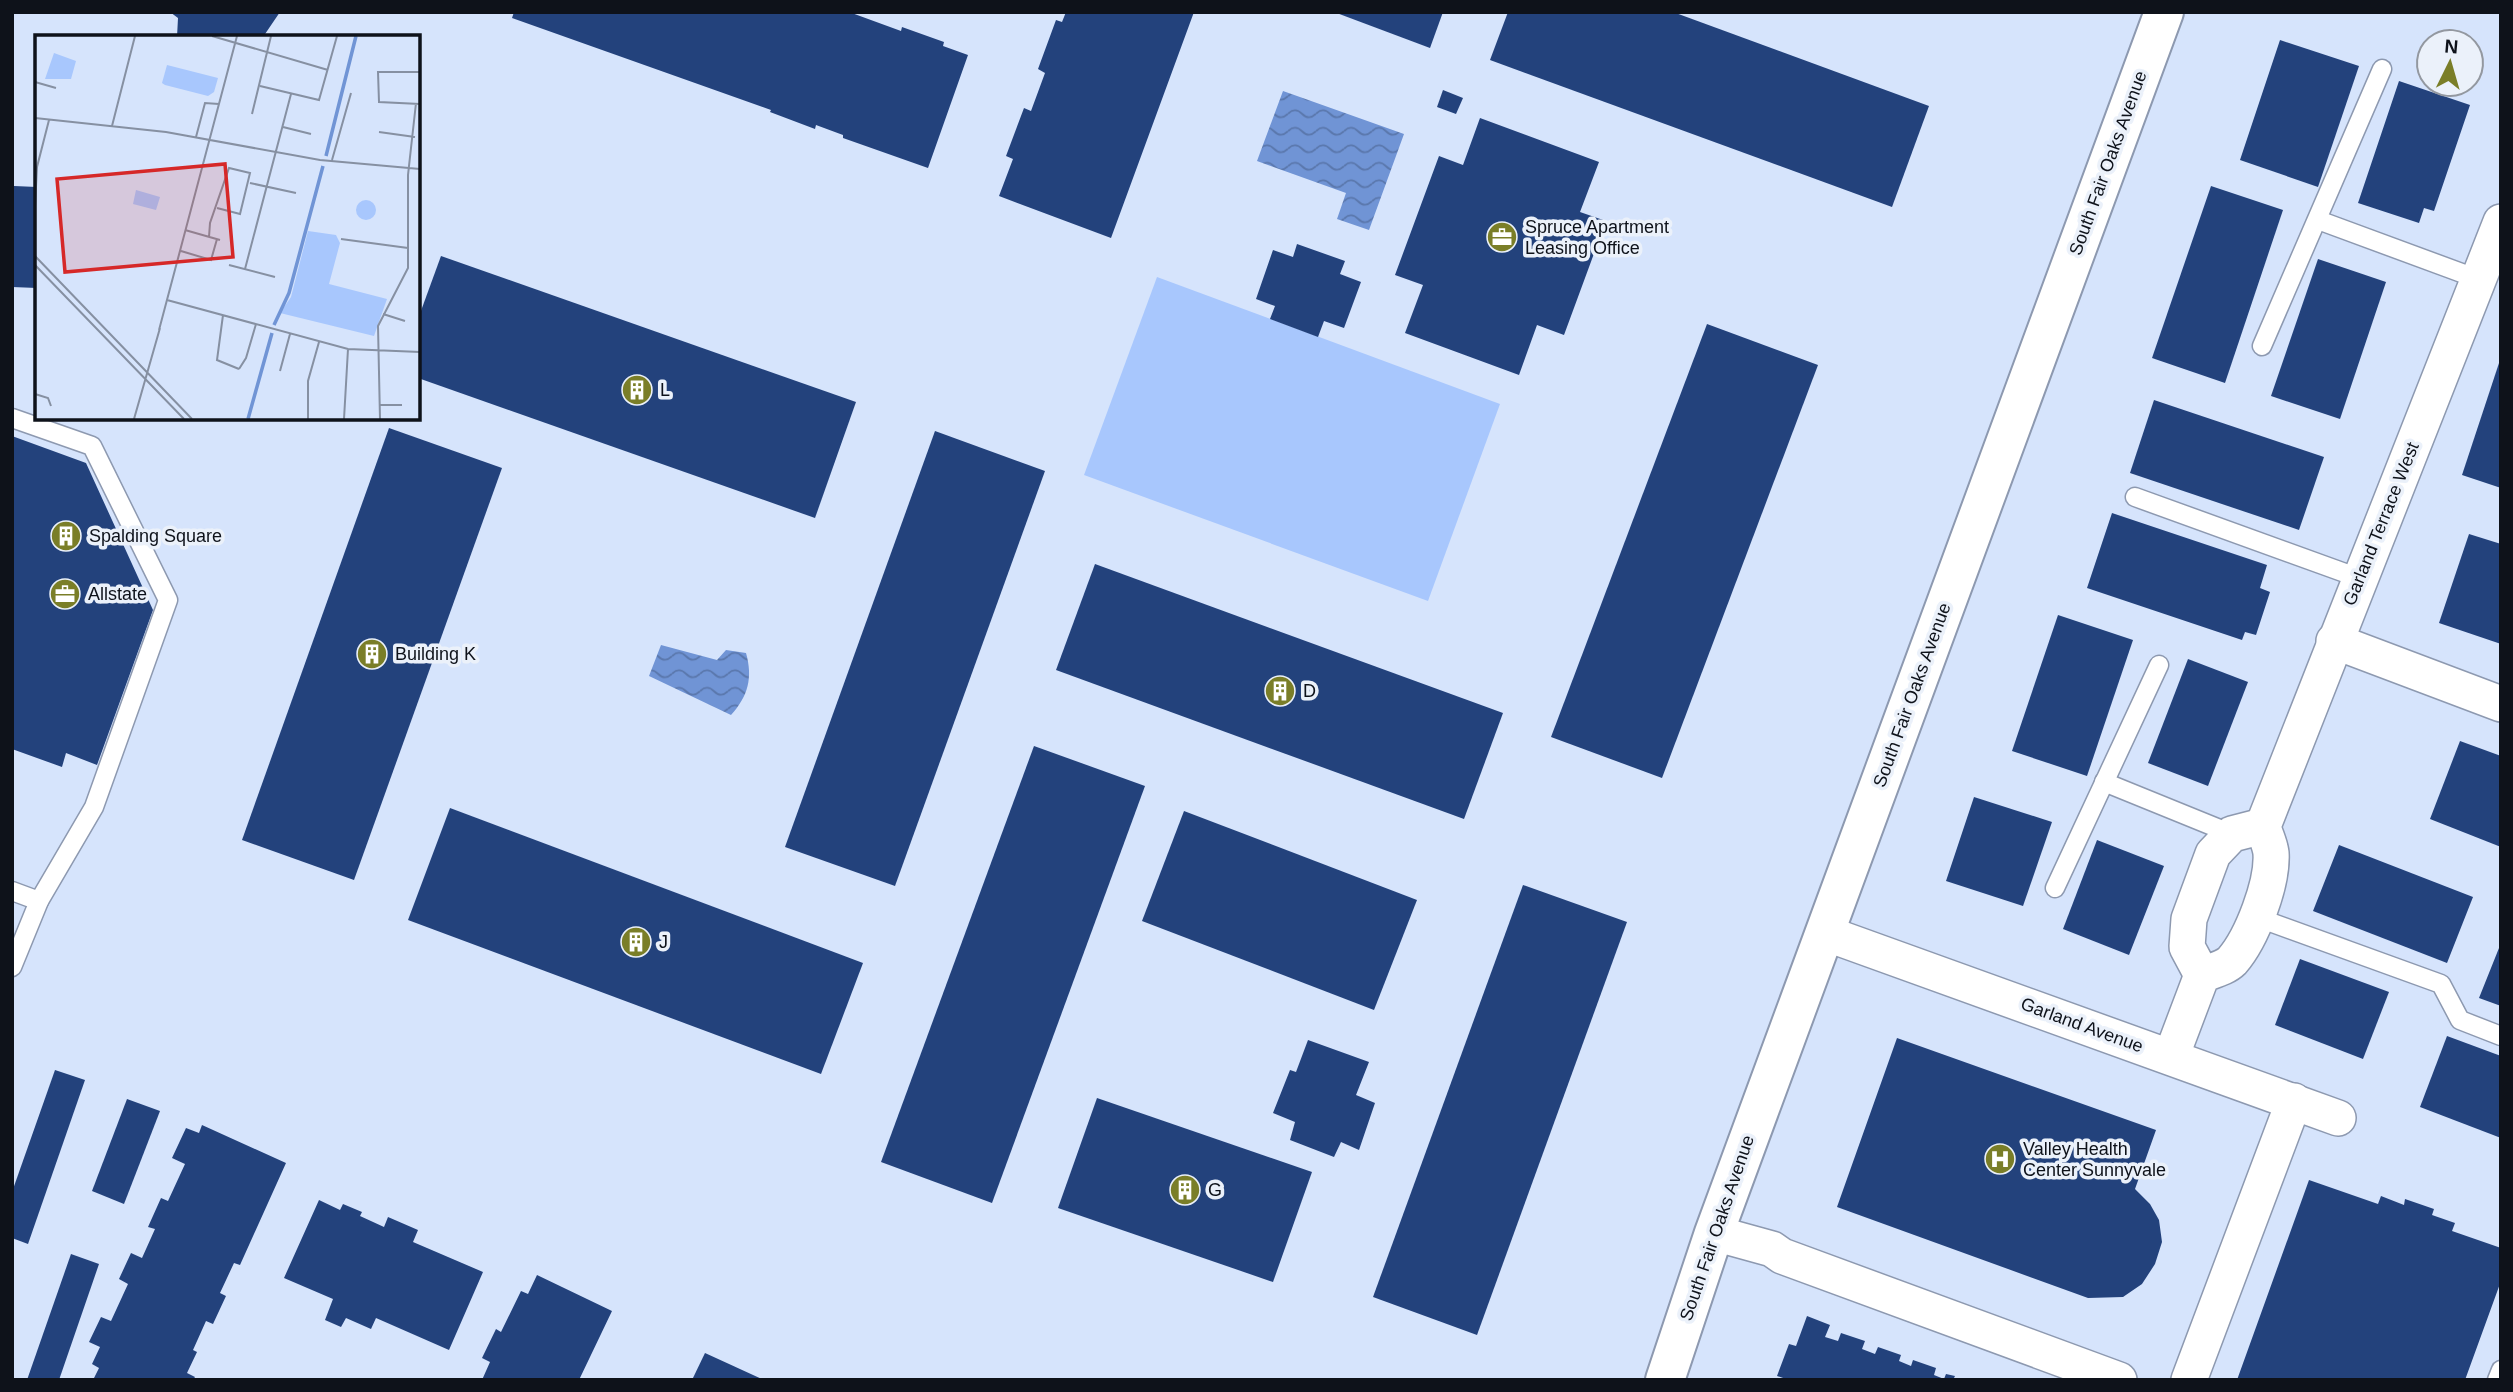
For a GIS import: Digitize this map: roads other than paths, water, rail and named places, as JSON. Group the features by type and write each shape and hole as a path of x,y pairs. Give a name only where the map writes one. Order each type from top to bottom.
{"main road":[{"name":"South Fair Oaks Avenue","path":"1665,1380 1714,1233 2164,12"}],"street":[{"name":"Garland Terrace West","path":"2202,975 2187,947 2189,919 2213,854 2247,830 2334,641 2501,222"},
{"path":"2334,641 2501,704"},
{"path":"2171,1057 2202,975 2230,963 2256,917 2270,871 2271,850 2247,830"},
{"name":"Garland Avenue","path":"1825,933 2338,1118"},
{"path":"2189,1380 2294,1101"},
{"path":"1714,1233 1772,1249 1782,1256 2119,1380"}],"lane":[{"path":"2262,346 2382,69"},
{"path":"2318,220 2478,279"},
{"path":"12,418 92,446 168,600 94,807 39,901 12,967"},
{"path":"2135,497 2359,578"},
{"path":"2055,888 2159,665"},
{"path":"2105,782 2247,830"},
{"path":"12,891 39,901"},
{"path":"2256,917 2441,984 2460,1020 2501,1036"},
{"path":"2497,1380 2501,1370"}],"water":[{"path":"1283,91 1404,134 1369,230 1337,219 1346,193 1257,161"},
{"path":"661,645 717,660 726,650 746,653 748,686 742,701 731,715 649,676"}],"place":[{"name":"Spruce Apartment Leasing Office","path":"1502,237"},
{"name":"L","path":"637,390"},
{"name":"Spalding Square","path":"66,536"},
{"name":"Allstate","path":"65,594"},
{"name":"Building K","path":"372,654"},
{"name":"D","path":"1280,691"},
{"name":"J","path":"636,942"},
{"name":"Valley Health Center Sunnyvale","path":"2000,1159"},
{"name":"G","path":"1185,1190"}]}
